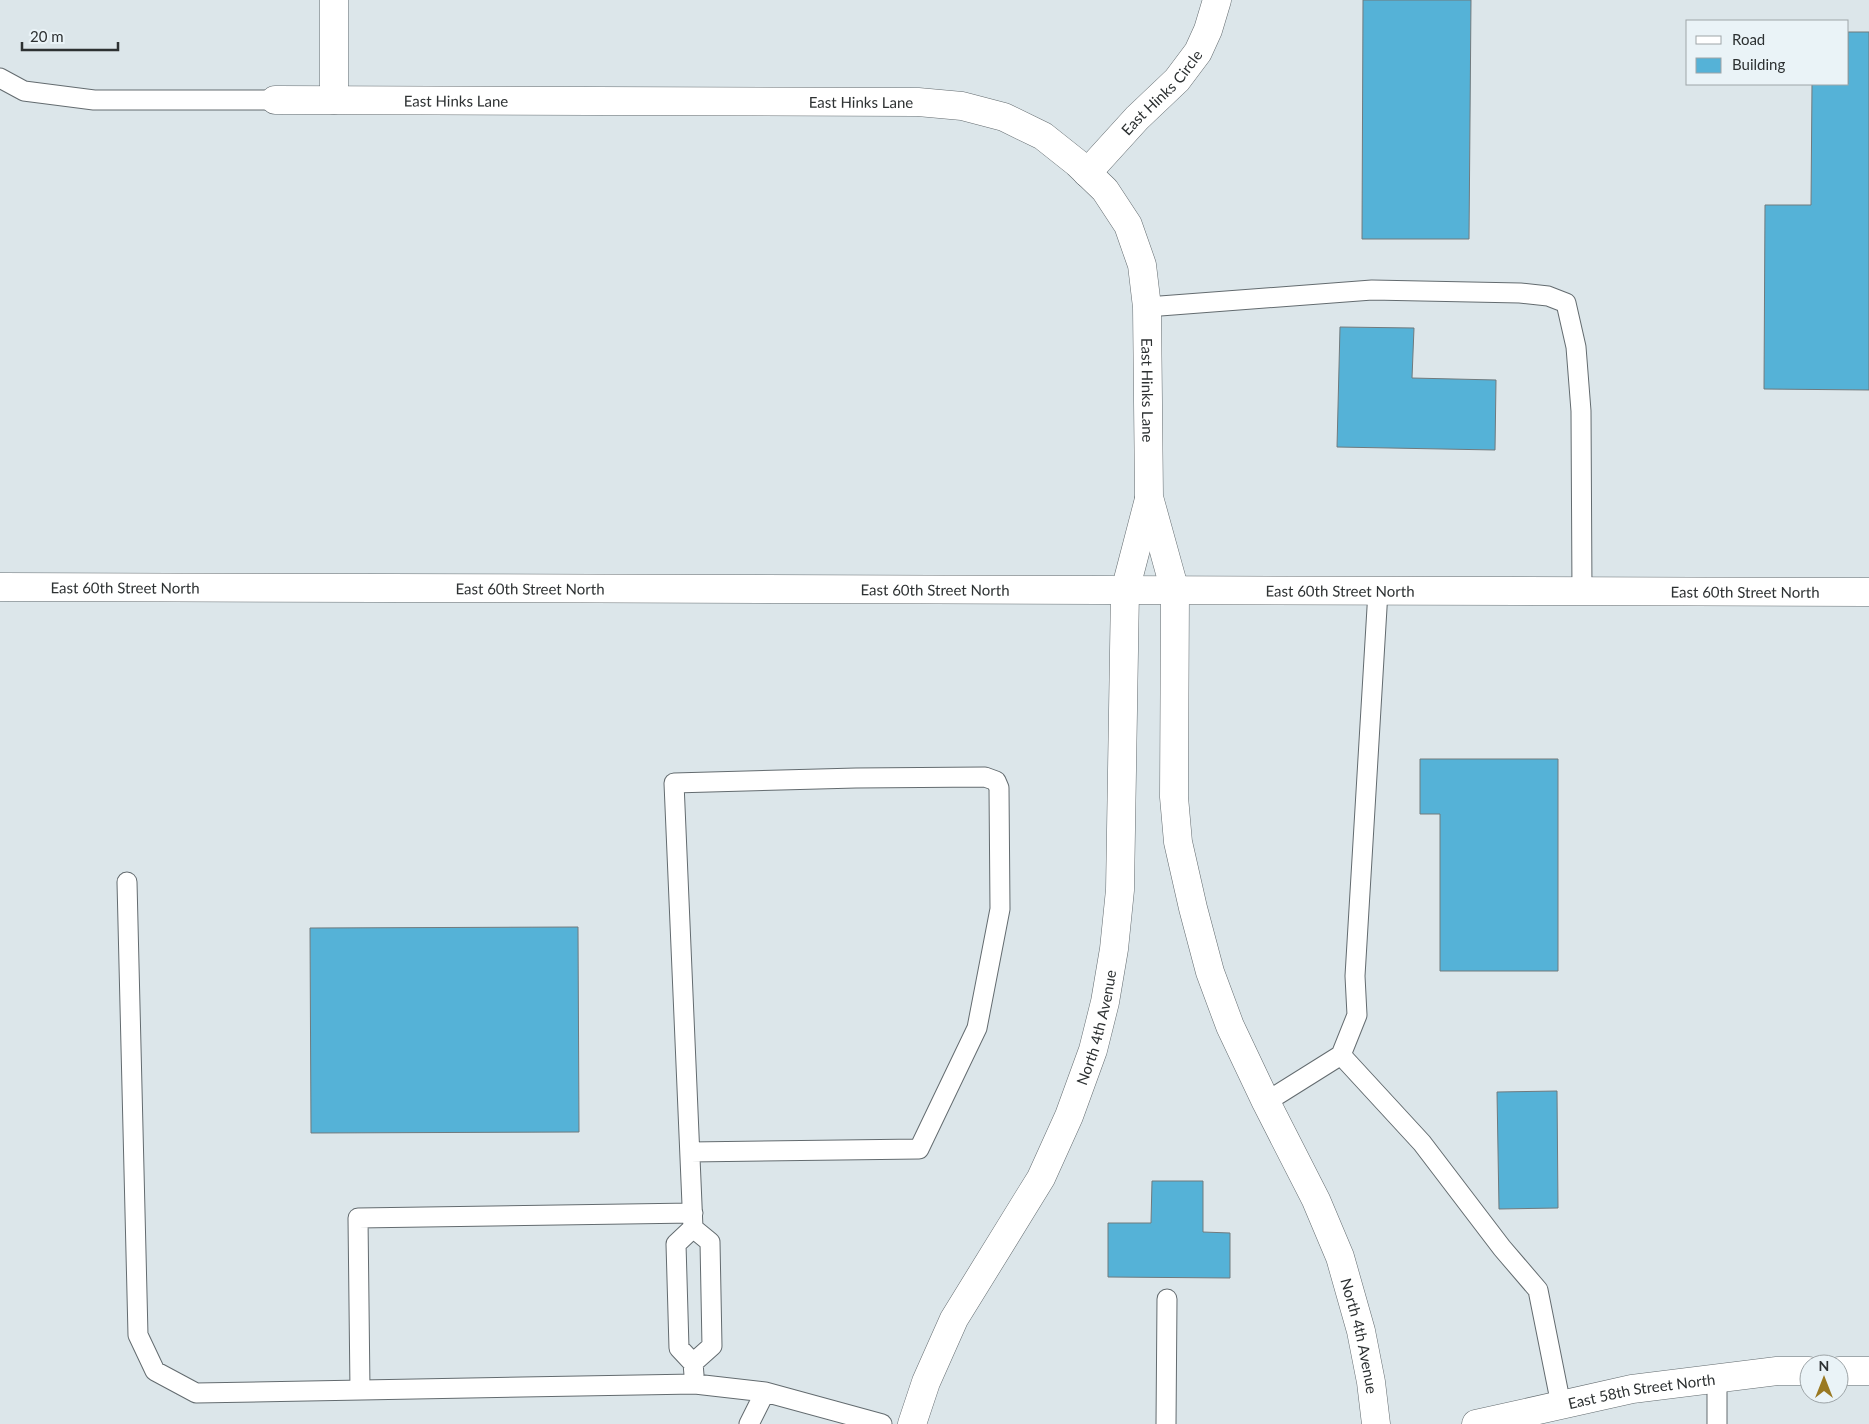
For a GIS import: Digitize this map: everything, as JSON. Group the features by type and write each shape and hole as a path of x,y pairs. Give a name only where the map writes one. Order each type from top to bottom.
{"street":[{"path":"334,0 334,100"},
{"name":"East Hinks Circle","path":"1087,173 1137,118 1177,80 1198,52 1208,30 1217,0"},
{"name":"East Hinks Lane","path":"275,100 918,102 962,106 1004,117 1043,136 1077,162 1104,190 1128,225 1142,265 1147,308 1149,497 1175,591"},
{"name":"East Hinks Lane","path":"1125,591 1149,497"},
{"name":"East 60th Street North","path":"0,587 1869,592"},
{"name":"North 4th Avenue","path":"912,1424 926,1382 954,1319 1041,1178 1069,1116 1092,1050 1105,1002 1114,949 1120,890 1125,591"},
{"name":"North 4th Avenue","path":"1175,591 1174,797 1178,842 1193,908 1210,972 1230,1026 1316,1200 1340,1257 1361,1331 1371,1382 1376,1424"},
{"name":"East 58th Street North","path":"1476,1424 1632,1389 1777,1371 1799,1371"},
{"path":"1849,1371 1869,1371"}],"lane":[{"path":"0,78 24,91 94,100 275,100"},
{"path":"1147,308 1372,290 1520,293 1548,296 1566,303 1576,347 1581,411 1582,592"},
{"path":"1266,1102 1341,1056 1357,1015 1356,976 1378,591"},
{"path":"690,1152 919,1149 977,1028 1000,910 999,788 996,780 984,777 856,778 674,783 690,1152 693,1220 710,1242 712,1346 693,1363"},
{"path":"127,882 138,1335 155,1371 196,1393 694,1384 765,1392 882,1424"},
{"path":"1341,1056 1422,1143 1502,1248 1538,1290 1561,1405"},
{"path":"360,1390 358,1218 693,1220"},
{"path":"693,1220 676,1244 679,1348 693,1363 694,1384"},
{"path":"1166,1300 1166,1424"},
{"path":"1717,1378 1717,1424"},
{"path":"749,1424 765,1392"}],"building":[{"path":"1363,0 1471,0 1469,239 1362,239"},
{"path":"1849,32 1869,32 1869,390 1764,389 1765,205 1811,205 1812,85 1849,85"},
{"path":"1340,327 1414,328 1412,378 1496,380 1495,450 1337,447"},
{"path":"1420,759 1558,759 1558,971 1440,971 1440,814 1420,814"},
{"path":"578,927 579,1132 311,1133 310,928"},
{"path":"1557,1091 1558,1208 1499,1209 1497,1092"},
{"path":"1152,1181 1203,1181 1203,1232 1230,1233 1230,1278 1108,1277 1108,1223 1151,1223"}]}
